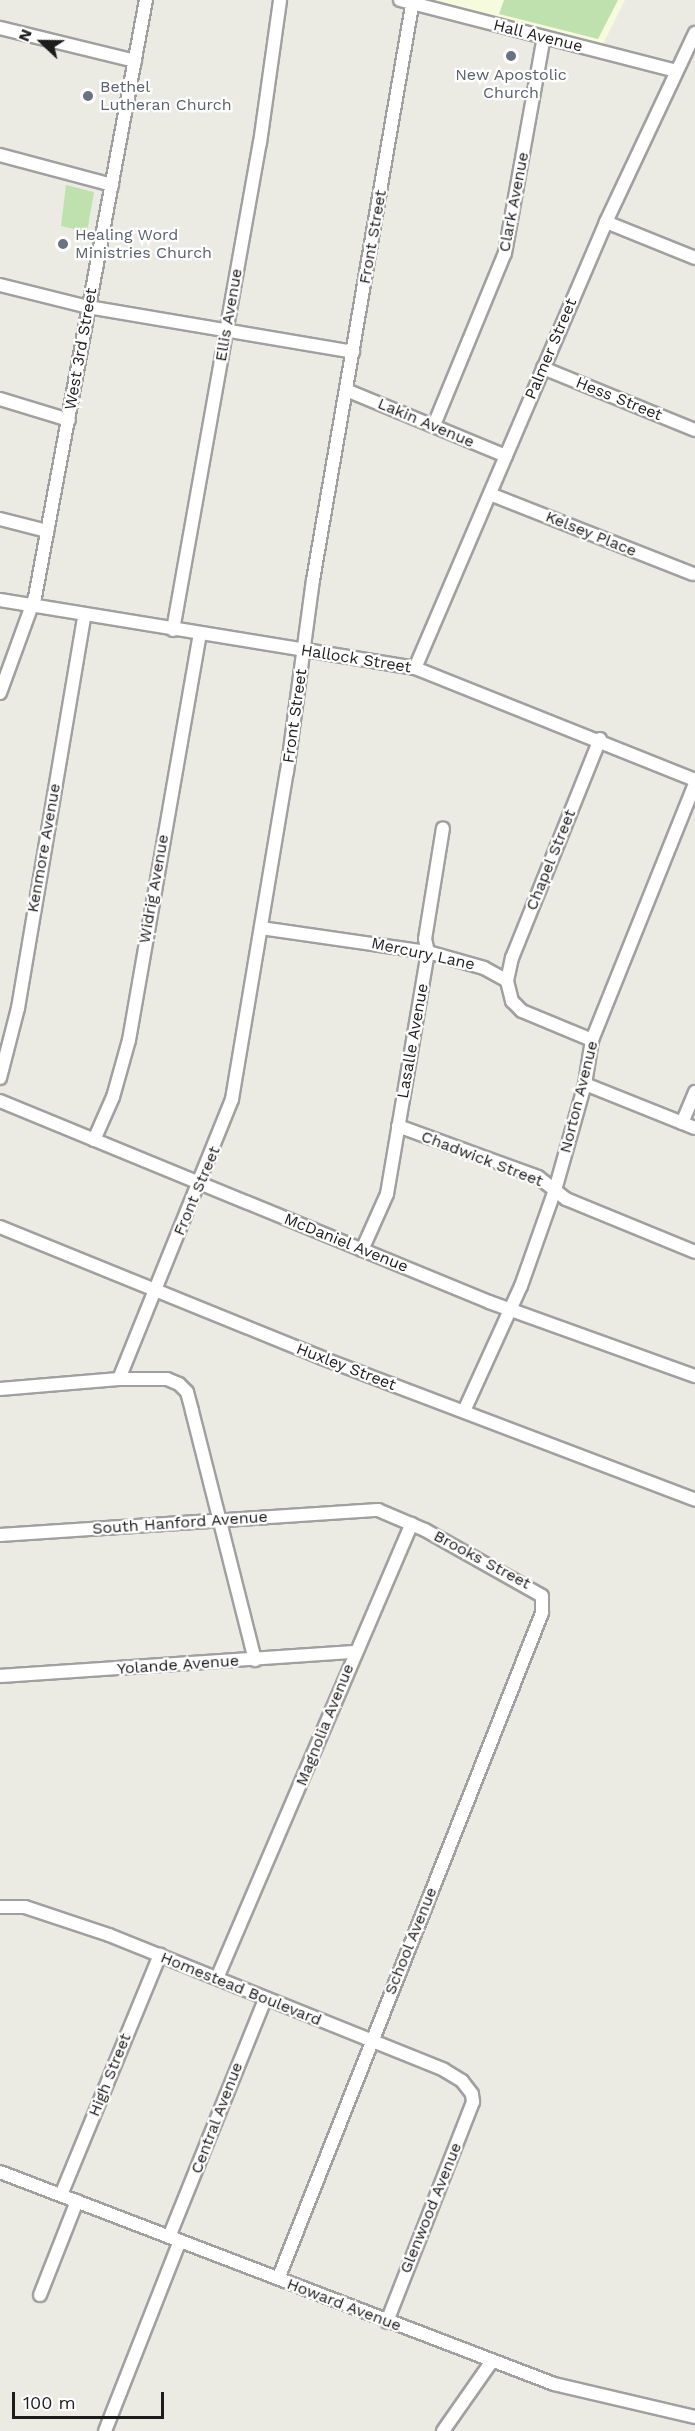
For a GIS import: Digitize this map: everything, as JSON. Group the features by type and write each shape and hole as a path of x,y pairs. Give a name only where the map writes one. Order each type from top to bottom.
{"street":[{"name":"West 3rd Street","path":"0,693 32,608 146,0"},
{"name":"Ellis Avenue","path":"172,630 260,143 280,0"},
{"name":"Hall Avenue","path":"408,1 676,71"},
{"name":"Front Street","path":"119,1379 200,1184 232,1099 408,1"},
{"path":"0,28 135,61"},
{"name":"Palmer Street","path":"415,668 606,222 695,33"},
{"name":"Clark Avenue","path":"434,426 505,253 544,38"},
{"path":"0,155 112,184"},
{"path":"606,222 695,258"},
{"path":"0,285 88,307 353,352"},
{"name":"Hess Street","path":"543,368 695,430"},
{"name":"Lakin Avenue","path":"346,390 506,456"},
{"path":"0,399 69,420"},
{"name":"Kelsey Place","path":"490,494 693,574"},
{"path":"0,519 47,531"},
{"name":"Hallock Street","path":"0,600 84,617 415,668 600,739 695,782"},
{"name":"Kenmore Avenue","path":"0,1078 18,1008 84,617"},
{"name":"Widrig Avenue","path":"94,1140 122,1072 129,1040 200,634"},
{"name":"Chapel Street","path":"507,981 512,957 600,739"},
{"name":"Norton Avenue","path":"464,1412 511,1310 555,1190 585,1084 592,1040 695,782"},
{"name":"Lasalle Avenue","path":"362,1250 387,1194 428,952 425,939 443,828"},
{"name":"Mercury Lane","path":"261,928 428,952 484,968 507,981"},
{"path":"507,981 518,1008 592,1040"},
{"path":"585,1084 695,1128"},
{"path":"682,1123 695,1092"},
{"name":"McDaniel Avenue","path":"0,1101 511,1310 695,1376"},
{"name":"Chadwick Street","path":"398,1126 538,1177 555,1190 695,1252"},
{"name":"Huxley Street","path":"0,1227 464,1412 695,1500"},
{"path":"0,1389 119,1379 167,1379 187,1392 255,1660"},
{"name":"South Hanford Avenue","path":"0,1535 359,1510 378,1510 412,1524"},
{"name":"Brooks Street","path":"412,1524 536,1589 544,1603"},
{"name":"Magnolia Avenue","path":"217,1978 355,1652 412,1524"},
{"name":"School Avenue","path":"278,2279 369,2042 544,1603"},
{"name":"Yolande Avenue","path":"0,1676 355,1652"},
{"name":"Homestead Boulevard","path":"0,1907 25,1908 160,1955 369,2042 444,2070 462,2080 472,2094"},
{"name":"High Street","path":"61,2195 160,1955"},
{"name":"Central Avenue","path":"105,2431 265,1998"},
{"name":"Glenwood Avenue","path":"387,2322 473,2102 472,2094"},
{"name":"Howard Avenue","path":"0,2172 492,2361 613,2401 695,2416"},
{"path":"40,2295 77,2201"},
{"path":"443,2431 492,2361"}],"shaded area":[{"path":"422,0 625,0 602,46"}],"green space":[{"path":"504,0 618,0 598,39 499,14"},
{"path":"66,185 94,192 87,232 61,226"}],"place":[{"name":"New Apostolic Church","path":"511,56"},
{"name":"Bethel Lutheran Church","path":"88,96"},
{"name":"Healing Word Ministries Church","path":"63,244"}]}
